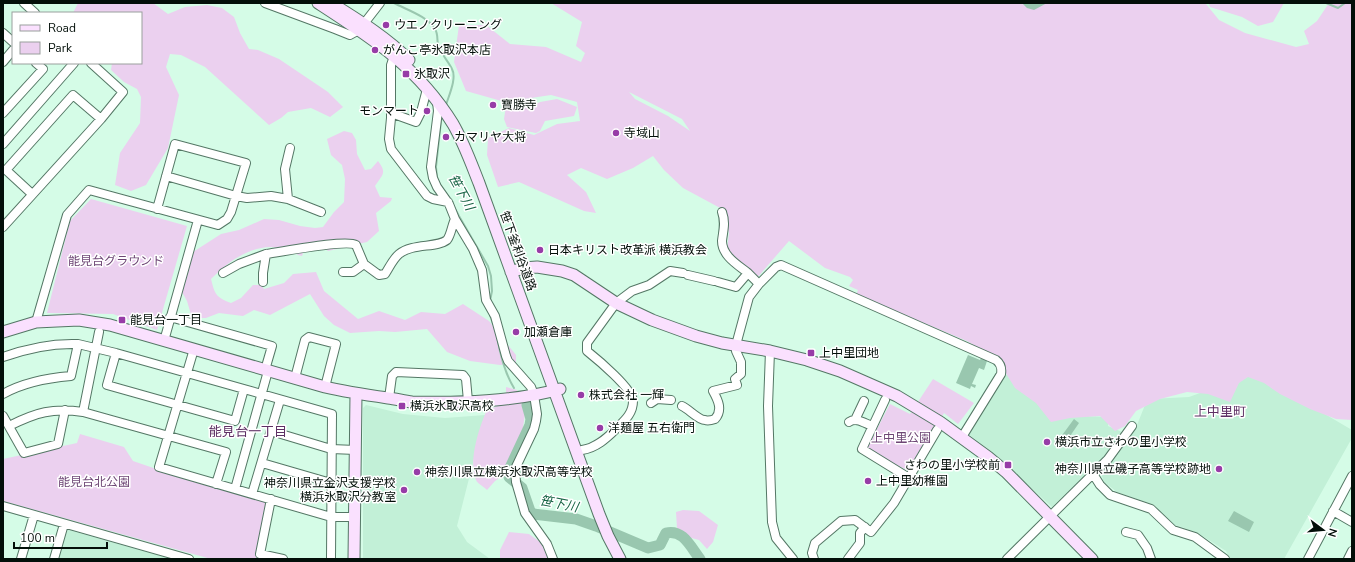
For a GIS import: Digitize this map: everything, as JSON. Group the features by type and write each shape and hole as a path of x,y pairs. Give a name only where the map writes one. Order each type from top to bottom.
{"street":[{"path":"24,3 34,12"},
{"path":"265,3 350,35 361,27 380,3"},
{"name":"笹下釜利谷道路","path":"323,4 397,48 424,76 444,107 471,162 514,271 603,516 627,559"},
{"name":"笹下釜利谷道路","path":"361,27 394,56 444,107"},
{"path":"3,33 12,41"},
{"path":"3,62 12,51"},
{"path":"394,56 391,65 391,113 389,139 391,148 427,196 433,199 448,202"},
{"path":"3,113 43,69 37,64"},
{"path":"3,144 73,64"},
{"path":"3,227 6,217 32,194 101,119 123,92 92,64"},
{"path":"391,113 416,122 421,112 427,89"},
{"path":"32,194 6,170 73,95 101,119"},
{"path":"444,107 438,111 431,167 433,178 437,187 453,211 455,219 473,249 482,270 486,300 493,313 508,362 528,382 534,395 537,414 536,421 534,429 515,469 515,476 517,488 525,513 547,544 553,559"},
{"path":"36,322 67,215 90,190 157,209 218,225 227,219 231,212 246,163 175,144 157,209"},
{"path":"288,199 285,169 290,148"},
{"path":"166,176 236,196 247,198 271,196 288,199 321,212"},
{"path":"722,212 725,222 722,242 724,250 727,255 759,284"},
{"path":"224,273 239,264 266,254 315,246 350,243 356,245 364,264 379,275 384,274 399,254 411,248 437,244 446,240 455,219"},
{"path":"164,341 198,220"},
{"path":"263,282 266,254"},
{"path":"343,272 353,272 364,264"},
{"path":"682,406 689,409 694,415 702,420 715,419 719,415 720,404 713,391 737,385 735,379 741,374 741,362 736,351 736,344 749,297 776,266 781,265 1000,363 1002,369 1001,374 962,436"},
{"path":"514,271 523,268 537,267 549,268 574,275 616,303 652,320 696,336 722,343 736,344 807,360 840,371 897,396 962,436 1006,472 1092,559"},
{"path":"582,450 588,450 606,439 630,415 633,400 630,393 606,366 587,351 587,343 616,303 632,291 649,285 670,271 736,287 748,273"},
{"path":"170,317 272,346 262,395 235,489"},
{"path":"3,332 36,322 79,320 110,325 325,387 356,394 411,402 468,401 534,395 558,390"},
{"path":"83,412 99,332"},
{"path":"295,378 305,340 309,337 336,344 325,387"},
{"path":"3,357 43,345 60,343 78,344 187,372 262,395 332,414 331,559"},
{"path":"3,394 31,382 71,376 78,344"},
{"path":"194,349 159,467 331,517 354,517"},
{"path":"770,351 768,406 772,522 776,538 793,559"},
{"path":"116,353 107,385 235,421 244,389"},
{"path":"389,398 392,376 396,372 463,376 466,379 468,401"},
{"name":"笹下釜利谷道路","path":"558,390 582,450 608,536 620,559"},
{"path":"354,559 356,394"},
{"path":"651,403 657,399 671,400"},
{"path":"252,494 280,400"},
{"path":"885,400 862,449 909,478"},
{"path":"864,401 852,421 872,426"},
{"path":"3,416 24,453 58,444 65,410"},
{"path":"9,426 26,417 43,412 65,410 83,412 226,452 216,484"},
{"path":"1007,559 1108,459 1132,426"},
{"path":"814,559 812,553 815,543 841,520 855,520 870,532 894,503 936,430"},
{"path":"271,431 331,449 356,450"},
{"path":"262,463 331,483"},
{"path":"1093,474 1100,485 1110,495 1151,510 1173,530 1195,537 1225,559"},
{"path":"1308,559 1352,476"},
{"path":"270,499 260,554 283,559"},
{"path":"4,508 34,515 179,558 190,559"},
{"path":"1333,511 1352,522"},
{"path":"21,559 34,515"},
{"path":"54,559 64,524"},
{"path":"848,559 860,542 860,533 865,528"},
{"path":"1126,532 1138,535 1147,548 1151,559"},
{"path":"1348,559 1352,551"}],"shaded area":[{"path":"1022,3 1047,3 1034,10 1027,8"},
{"path":"968,355 987,361 984,370 979,368 972,384 976,385 975,388 971,386 970,389 956,383"},
{"name":"神奈川県立磯子高等学校跡地","path":"1255,373 1352,430 1352,438 1284,559 1230,559 1226,551 1201,535 1182,527 1175,526 1154,505 1117,492 1104,482 1101,473 1137,425 1145,405 1150,399 1189,397"},
{"name":"横浜市立さわの里小学校","path":"1013,374 1080,416 1109,417 1108,426 1122,432 1103,458 1052,507 991,451 967,433 1004,375"},
{"name":"神奈川県立横浜氷取沢高等学校","path":"366,405 403,414 445,418 485,415 457,526 467,542 490,559 363,559 363,408"},
{"path":"1074,419 1079,423 1066,442 1060,438"},
{"path":"1234,511 1254,522 1249,532 1228,521"},
{"path":"65,529 172,559 57,559"}],"green space":[{"path":"78,3 153,3 168,14 185,7 207,5 222,8 234,17 240,33 249,49 258,50 279,59 328,92 343,107 330,117 311,108 288,112 269,125 205,67 181,55 170,54 166,67 179,95 168,148 146,185 131,191 115,185 120,153 140,123 141,97 137,89 124,82 111,70 112,64 142,64 142,12 74,12"},
{"path":"551,3 1284,3 1273,22 1258,26 1242,17 1210,7 1209,4 1206,4 1219,20 1245,33 1296,47 1309,44 1304,31 1317,21 1329,3 1352,3 1352,420 1336,419 1310,409 1280,394 1264,383 1248,377 1239,383 1230,402 1208,394 1187,392 1160,399 1136,411 1125,426 1115,431 1100,416 1070,418 1051,422 1036,403 1015,388 997,359 967,341 856,295 858,290 849,286 853,280 850,277 825,268 789,241 756,279 727,250 729,233 722,209 683,188 664,170 653,156 633,168 607,179 581,168 567,175 586,192 596,213 584,211 519,182 498,187 487,155 488,138 509,128 534,135 557,124 580,121 577,102 551,95 505,102 466,91 454,62 459,25 486,25 510,44 546,47 581,62 585,53 576,46 582,22","holes":["629,92 682,119 690,131 668,116 635,99"]},
{"path":"557,99 577,107 574,116 545,121 540,131 536,133 507,127 504,119 506,106 528,108 540,102"},
{"path":"344,131 352,133 356,140 357,154 365,170 371,169 378,161 382,168 383,174 375,186 380,197 392,198 391,201 376,213 379,231 367,242 328,251 318,242 306,244 302,256 273,247 261,248 245,253 230,262 211,279 217,295 231,303 241,298 253,285 261,285 264,289 284,283 293,274 316,272 324,291 358,319 379,311 405,320 421,312 445,314 463,304 489,321 516,355 516,363 500,365 470,361 447,352 427,329 395,332 379,331 350,333 334,325 324,316 310,294 270,315 254,310 243,316 219,313 206,318 192,318 187,301 182,292 193,252 221,234 239,230 264,219 279,220 300,226 315,228 323,227 334,212 344,202 345,179 342,165 331,155 327,139"},
{"name":"能見台グラウンド","path":"91,199 187,226 157,330 113,314 47,313 70,221"},
{"name":"上中里公園","path":"933,379 974,403 958,424 944,413 913,473 866,450 890,404 910,414"},
{"path":"506,387 517,390 526,408 523,427 522,451 510,471 495,481 487,490 479,484 474,473 474,454 481,426 487,410 506,403"},
{"name":"能見台北公園","path":"80,434 124,447 133,461 171,474 268,500 256,559 211,559 3,501 3,459 77,443"},
{"path":"683,510 699,511 718,525 713,542 707,549 699,540 688,537 677,528 676,512"},
{"path":"509,532 529,534 547,547 549,559 500,559 500,550"}],"waterway":[{"name":"笹下川","path":"394,3 427,20 435,29 438,45 450,66 454,77 446,105"},
{"path":"1326,3 1338,8 1345,3"},
{"name":"笹下川","path":"437,178 436,167 443,115"},
{"name":"笹下川","path":"453,205 488,266 491,276 492,291 490,301"},
{"name":"笹下川","path":"490,315 493,324"},
{"name":"笹下川","path":"497,336 503,363 514,388"},
{"name":"笹下川","path":"527,405 531,419 530,425 508,472 509,477 522,488 530,511 533,514 576,519 648,548 660,545 666,533 672,532 682,536 700,559"}],"place":[{"name":"ウエノクリーニング","path":"386,25"},
{"name":"がんこ亭氷取沢本店","path":"375,50"},
{"name":"氷取沢","path":"406,74"},
{"name":"寶勝寺","path":"493,105"},
{"name":"モンマート","path":"427,111"},
{"name":"寺域山","path":"616,133"},
{"name":"カマリヤ大将","path":"446,137"},
{"name":"日本キリスト改革派 横浜教会","path":"540,250"},
{"name":"能見台一丁目","path":"122,320"},
{"name":"加瀬倉庫","path":"516,332"},
{"name":"上中里団地","path":"811,353"},
{"name":"株式会社 一輝","path":"581,395"},
{"name":"横浜氷取沢高校","path":"402,406"},
{"name":"洋麺屋 五右衛門","path":"600,428"},
{"name":"横浜市立さわの里小学校","path":"1047,442"},
{"name":"さわの里小学校前","path":"1008,465"},
{"name":"神奈川県立磯子高等学校跡地","path":"1219,469"},
{"name":"神奈川県立横浜氷取沢高等学校","path":"417,472"},
{"name":"上中里幼稚園","path":"868,481"},
{"name":"神奈川県立金沢支援学校 横浜氷取沢分教室","path":"404,490"}],"district":[{"name":"上中里町","path":"1220,411"},
{"name":"能見台一丁目","path":"248,431"}]}
